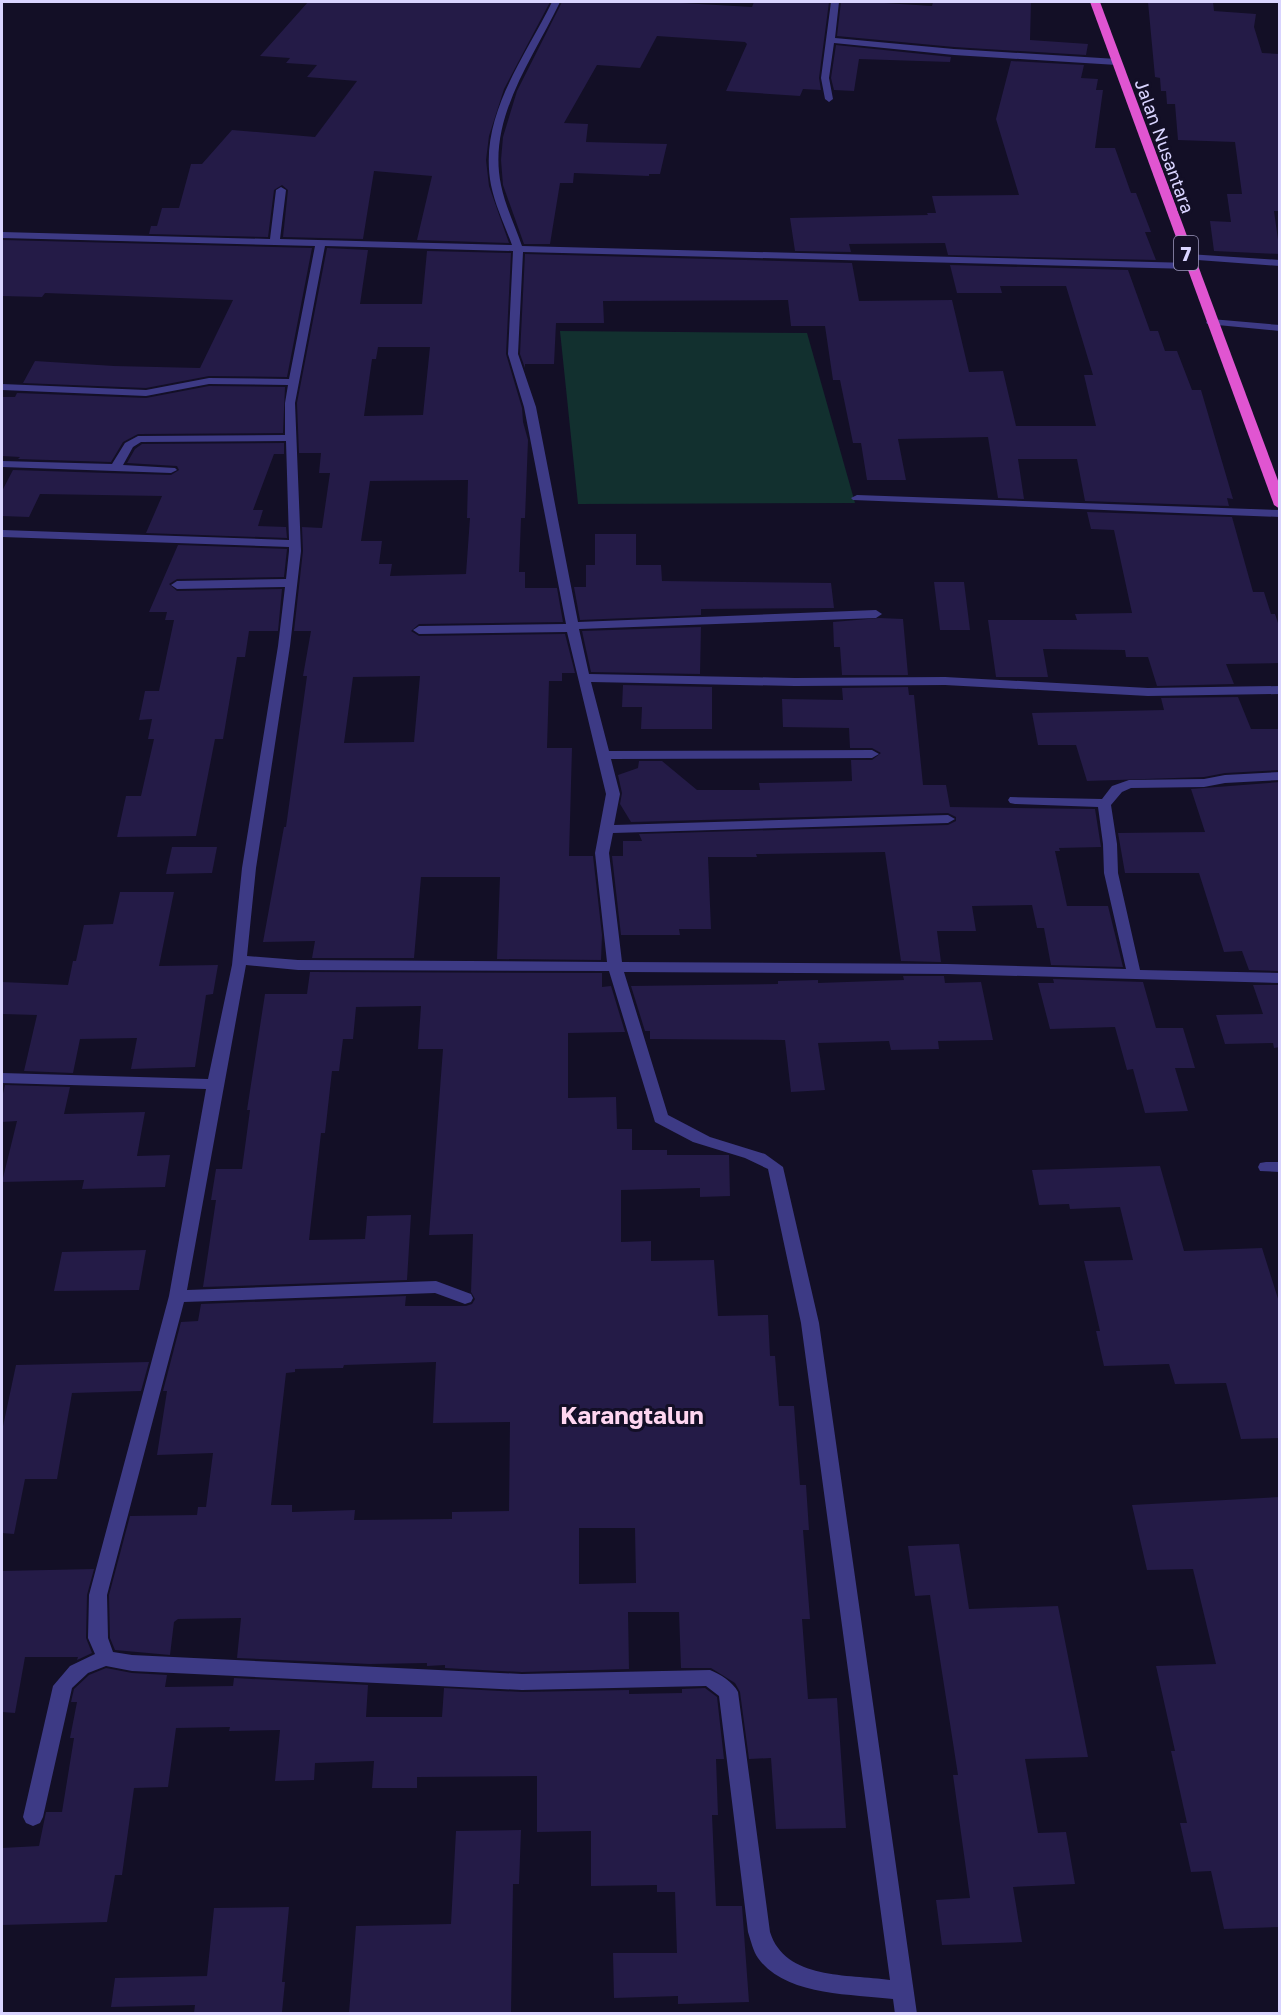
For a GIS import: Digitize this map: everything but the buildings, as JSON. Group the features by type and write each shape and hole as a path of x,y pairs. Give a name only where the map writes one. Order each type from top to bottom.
{"highway":[{"name":"Jalan Nusantara","path":"1095,2 1211,322 1274,478 1280,505"}],"street":[{"path":"556,2 503,108 494,139 496,186 518,248 513,354 530,407 584,678 613,794 602,853 615,967 662,1118 674,1127 704,1141 762,1158 775,1167 810,1323 906,2013"},
{"path":"830,99 825,78 835,2"},
{"path":"830,40 954,52 1117,62"},
{"path":"275,242 280,190"},
{"path":"2,235 1280,263"},
{"path":"106,1658 98,1638 98,1595 177,1296 240,960 249,868 284,646 291,583 294,544 290,403 321,243"},
{"path":"1211,322 1280,328"},
{"path":"2,387 146,393 209,381 294,382"},
{"path":"116,468 130,443 138,439 291,438"},
{"path":"2,476 5,464 171,470"},
{"path":"857,498 1280,514"},
{"path":"2,534 294,544"},
{"path":"177,585 291,583"},
{"path":"419,630 574,627 876,614"},
{"path":"584,678 795,682 945,681 1148,692 1280,690"},
{"path":"603,755 872,754"},
{"path":"1015,800 1104,803 1109,801 1117,789 1129,784 1204,783 1225,778 1280,776"},
{"path":"1104,803 1110,844 1111,873 1134,974"},
{"path":"606,829 948,819"},
{"path":"240,960 298,965 947,969 1280,978"},
{"path":"2,1078 215,1084"},
{"path":"177,1296 436,1287 465,1298"},
{"path":"33,1817 63,1686 70,1675 82,1666 106,1658 132,1663 522,1682 710,1678 728,1692 759,1932 765,1951 779,1966 801,1978 903,1991"}],"green space":[{"path":"560,331 807,333 855,503 578,504"}],"district":[{"name":"Karangtalun","path":"632,1414"}]}
